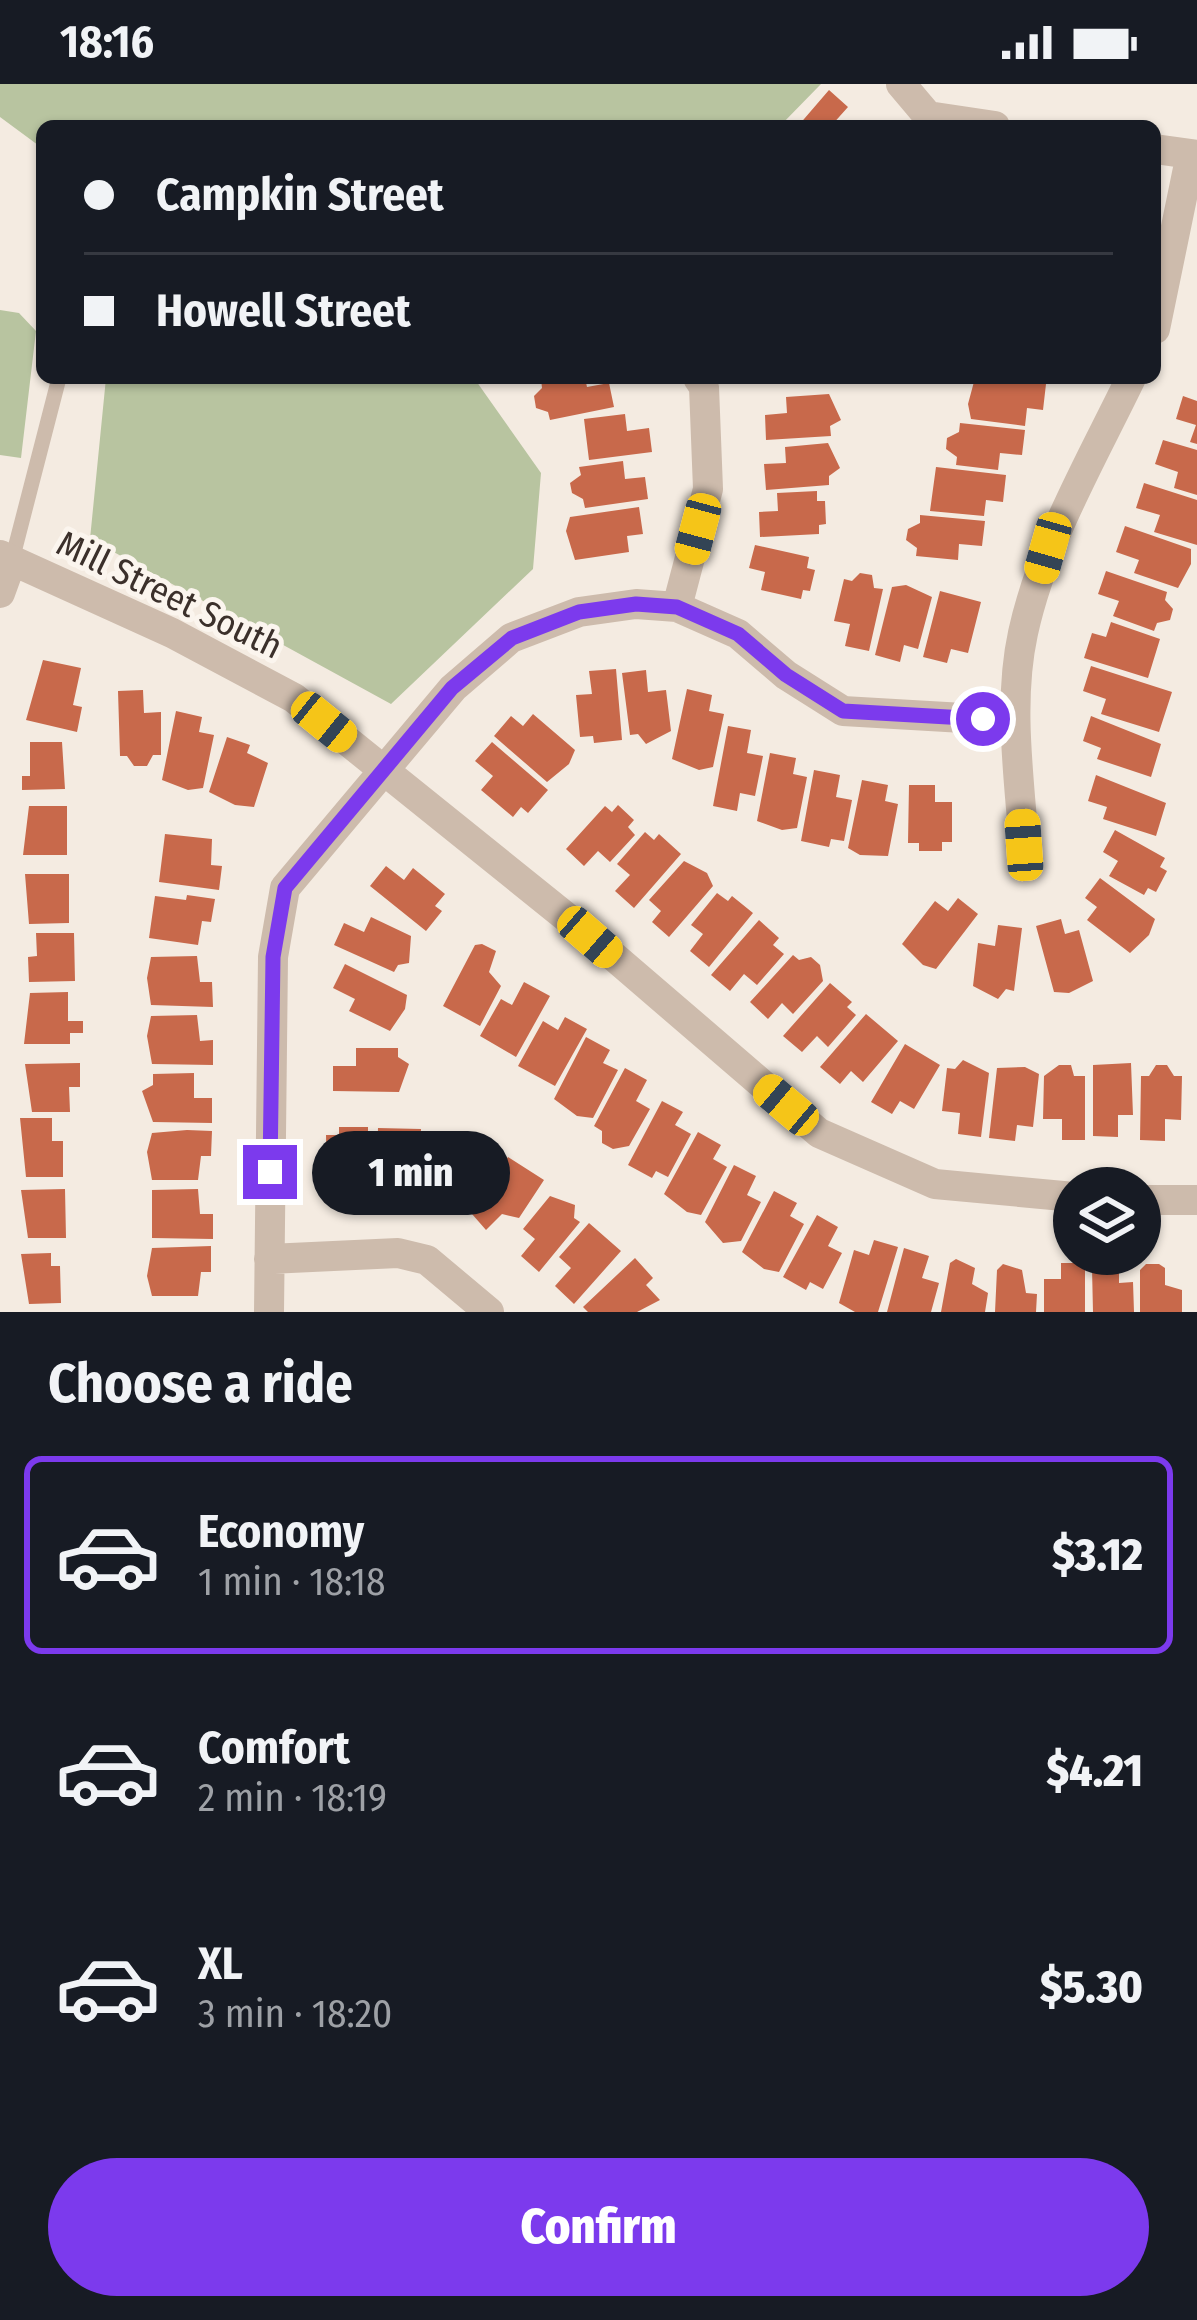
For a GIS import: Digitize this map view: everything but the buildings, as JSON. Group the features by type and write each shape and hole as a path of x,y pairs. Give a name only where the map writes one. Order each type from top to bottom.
{"street":[{"path":"901,84 928,116 955,120"},
{"path":"1161,150 1194,154 1161,302"},
{"path":"677,607 708,489 702,384"},
{"path":"1024,845 1015,721 1022,636 1048,548 1128,384"},
{"path":"0,592 6,558"},
{"name":"Mill Street South","path":"6,558 172,633 293,698 590,937 819,1133 935,1184 1053,1195"},
{"path":"269,1312 273,957 285,888 452,688 512,638 579,612 636,604 677,607 738,634 786,675 843,711 1015,721"},
{"path":"1161,1200 1197,1200"},
{"path":"269,1258 398,1252 427,1261 489,1312"}],"lane":[{"path":"6,558 57,384"}],"green space":[{"path":"0,84 821,84 786,120 36,120 36,144 0,117"},
{"path":"0,310 19,313 36,331 21,458 0,455"},
{"path":"105,384 478,384 541,473 533,569 391,704 90,539"}],"route":[{"path":"270,1172 273,957 285,888 452,688 512,638 579,612 636,604 677,607 738,634 786,675 843,711 983,719"}]}
